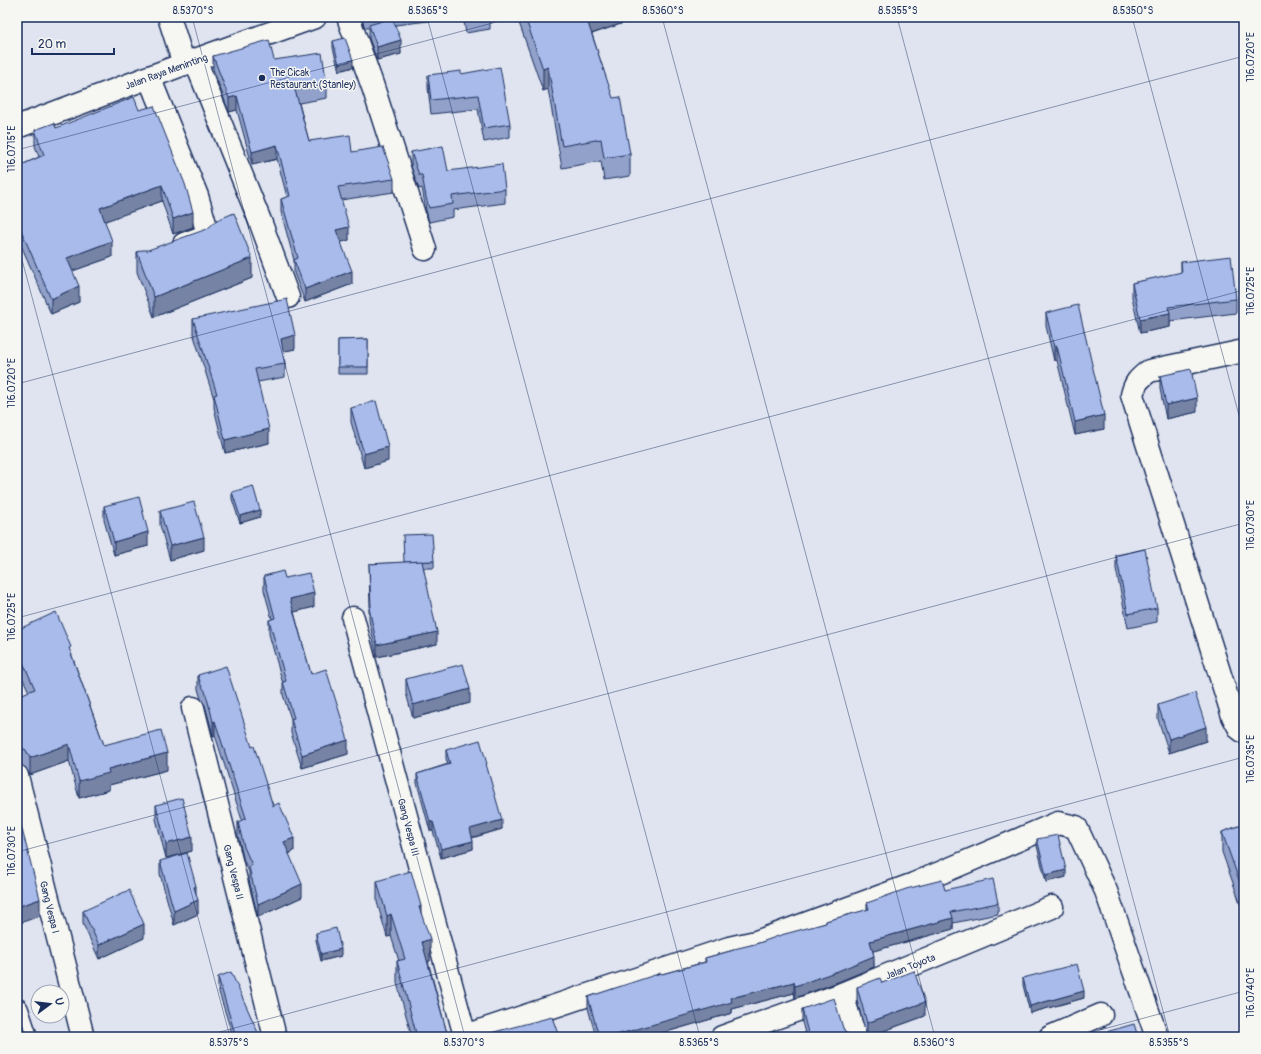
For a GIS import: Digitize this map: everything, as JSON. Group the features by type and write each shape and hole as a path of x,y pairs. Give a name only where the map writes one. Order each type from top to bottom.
{"main road":[{"path":"169,17 260,221 288,297"},
{"name":"Jalan Raya Meninting","path":"17,127 315,17"},
{"path":"348,17 373,87 425,249"},
{"path":"149,77 197,196 207,233 203,237 166,250"},
{"path":"1244,351 1150,371 1139,379 1134,386 1132,395 1233,716 1240,729 1244,732"},
{"name":"Gang Vespa III","path":"353,618 464,1037"},
{"name":"Gang Vespa II","path":"193,708 275,1037"},
{"name":"Gang Vespa I","path":"17,776 83,1037"},
{"path":"464,1037 729,948 756,942 914,884 1058,823 1076,827 1106,891 1157,1037"},
{"name":"Jalan Toyota","path":"722,1037 842,994 1052,907"},
{"path":"842,994 855,1037"},
{"path":"17,1010 26,1037"},
{"path":"1050,1037 1101,1015"}],"building":[{"path":"466,17 481,17 466,20"},
{"path":"525,17 586,17 613,98 620,97 630,154 604,158 601,139 562,146 548,67 543,69"},
{"path":"392,18 401,40 377,47 369,25"},
{"path":"345,38 353,60 339,64 333,41"},
{"path":"269,40 274,60 322,53 327,85 295,90 309,141 350,135 352,152 383,147 394,179 338,187 349,227 336,230 352,271 305,289 294,260 298,258 281,199 290,196 277,145 252,152 237,96 229,98 213,56"},
{"path":"500,67 510,124 484,128 478,95 431,100 428,75 461,71 461,74"},
{"path":"134,97 139,110 154,106 185,184 193,212 173,219 162,185 100,208 112,241 67,258 79,286 51,299 17,221 17,167 44,155 35,130 54,123 56,128"},
{"path":"443,146 448,171 502,164 505,189 452,196 453,204 429,208 422,175 419,175 411,152"},
{"path":"234,213 252,258 154,297 137,252 148,250 207,229 217,220"},
{"path":"1231,256 1236,299 1168,307 1170,313 1140,319 1132,283 1182,272 1181,262"},
{"path":"287,299 295,335 281,339 285,364 255,369 269,429 225,440 214,395 217,394 193,319"},
{"path":"1078,305 1104,415 1075,422 1057,346 1054,347 1046,313"},
{"path":"368,339 368,367 338,367 338,340"},
{"path":"1191,369 1197,398 1166,405 1160,376"},
{"path":"376,401 388,447 364,454 351,408"},
{"path":"253,486 260,510 240,516 232,492"},
{"path":"139,497 148,532 114,542 104,506"},
{"path":"194,502 204,537 170,546 160,511"},
{"path":"432,534 434,561 404,562 403,535"},
{"path":"1145,549 1157,608 1128,614 1116,555"},
{"path":"422,561 437,632 377,645 369,608 371,607 369,564"},
{"path":"283,571 285,578 309,573 314,593 290,599 311,674 326,669 348,740 302,755 291,719 294,718 283,682 286,681 269,620 275,618 264,576"},
{"path":"56,612 71,647 69,648 104,745 161,730 167,753 108,769 109,773 79,781 69,744 30,758 26,750 17,747 17,696 35,689 17,649 17,630"},
{"path":"463,664 470,689 413,705 406,679"},
{"path":"226,666 273,806 279,803 294,838 284,842 302,884 258,904 249,867 252,865 244,847 238,822 246,818 215,721 213,722 205,691 201,685 198,675"},
{"path":"1195,693 1206,727 1169,739 1158,705"},
{"path":"480,740 502,820 470,829 473,841 441,849 433,822 430,822 417,774 450,764 446,750"},
{"path":"182,798 192,837 166,844 156,805"},
{"path":"17,810 40,899 17,907"},
{"path":"1244,824 1244,894 1222,832"},
{"path":"1058,835 1066,870 1046,875 1037,839"},
{"path":"187,853 196,886 194,887 198,900 174,911 160,861"},
{"path":"411,871 421,906 419,907 430,939 422,942 448,1037 417,1037 397,961 405,959 391,914 387,916 377,881"},
{"path":"993,879 998,903 951,912 953,918 870,941 874,956 838,971 795,986 794,982 731,998 732,1002 609,1037 599,1037 588,997 661,973 662,974 706,962 705,958 869,909 867,903 906,889 942,880 945,890"},
{"path":"129,890 144,924 99,945 83,911"},
{"path":"336,928 341,949 321,954 316,933"},
{"path":"1077,964 1084,991 1030,1006 1023,978"},
{"path":"914,971 925,1002 867,1023 857,987 880,978 882,983"},
{"path":"231,972 260,1037 236,1037 218,977"},
{"path":"834,998 843,1028 851,1037 809,1037 802,1009"},
{"path":"552,1017 559,1037 475,1037"},
{"path":"17,1019 22,1023 27,1037 17,1037"},
{"path":"1134,1024 1138,1037 1089,1037"}],"place":[{"name":"The Cicak Restaurant (Stanley)","path":"262,78"}]}
